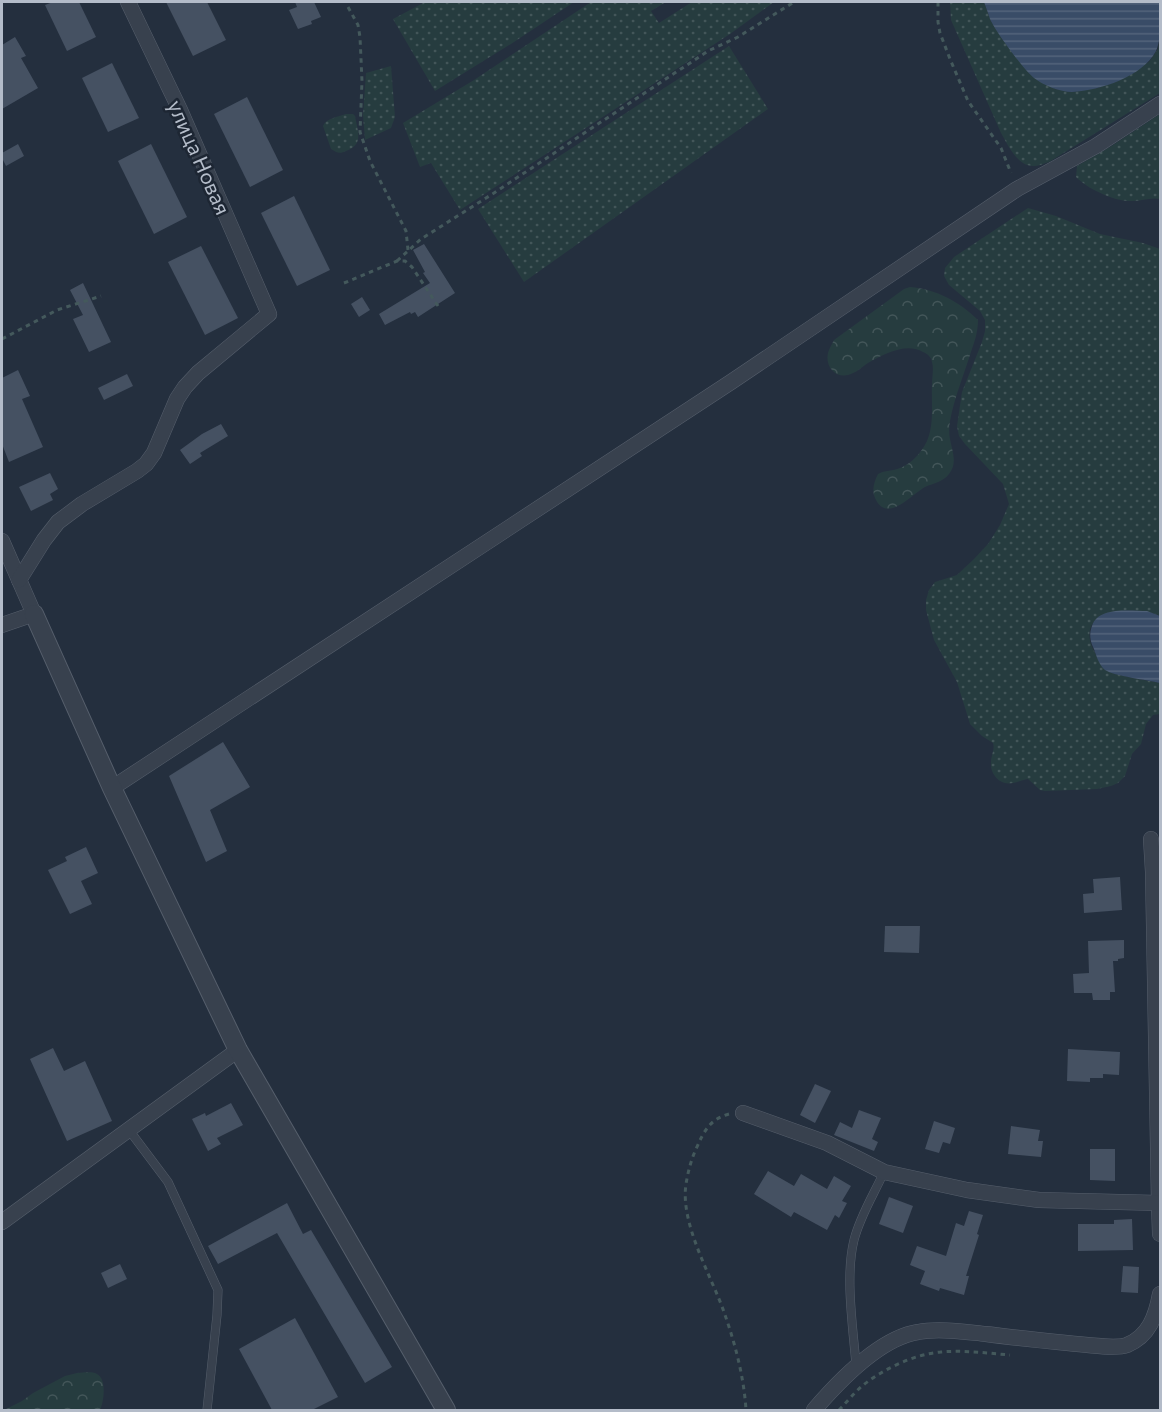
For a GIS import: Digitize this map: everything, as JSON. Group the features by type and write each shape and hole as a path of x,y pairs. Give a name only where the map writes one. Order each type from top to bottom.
{"street":[{"name":"улица Новая","path":"20,580 44,540 58,522 82,504 146,464 154,453 177,399 193,377 269,314 180,110 128,2"},
{"path":"112,788 731,382 1017,189 1096,146 1161,104"},
{"path":"2,542 112,788 238,1050 446,1410"},
{"path":"2,625 34,614"},
{"path":"1151,838 1154,872 1161,1234"},
{"path":"2,1222 238,1050"},
{"path":"743,1113 826,1143 885,1172 967,1190 1039,1200 1159,1203"},
{"path":"814,1410 856,1367 892,1340 917,1332 956,1331 1098,1346 1125,1346 1140,1338 1154,1320 1161,1294"}],"lane":[{"path":"129,1130 168,1182 218,1290 207,1410"},
{"path":"856,1367 850,1262 854,1238 885,1172"}],"path":[{"path":"344,283 397,261 421,239 513,181 708,51 738,37 794,2"},
{"path":"938,2 940,33 950,59 968,101 1008,163 1017,189"},
{"path":"348,7 357,25 360,38 362,81 360,132 370,161 406,231 408,250"},
{"path":"397,261 405,261 412,267 438,306"},
{"path":"2,339 57,310 101,296"},
{"path":"743,1113 727,1114 713,1120 701,1137 685,1186 687,1215 696,1244 724,1312 745,1393 746,1410"},
{"path":"839,1410 861,1387 880,1374 919,1357 939,1352 1018,1355"}],"green space":[{"path":"425,2 574,2 435,91 393,19"},
{"path":"591,2 666,2 651,11 659,23 692,2 774,2 730,34 460,210 431,163 420,167 403,123 474,80"},
{"path":"950,2 984,2 991,21 1020,62 1055,89 1071,92 1098,88 1149,62 1158,49 1160,38 1160,93 1049,162 1029,166 1014,155 1001,133 951,20"},
{"path":"729,46 768,109 524,282 478,209"},
{"path":"391,66 395,117 391,128 365,140 363,115 366,73"},
{"path":"346,114 355,116 358,141 352,148 338,153 331,149 323,126 329,119"},
{"path":"1160,114 1160,199 1125,201 1095,190 1076,177 1077,166"},
{"path":"1028,208 1056,216 1100,234 1160,249 1160,616 1137,611 1110,613 1100,617 1092,625 1089,635 1093,649 1103,665 1116,673 1160,683 1160,714 1153,715 1146,724 1141,744 1132,754 1125,776 1118,783 1097,789 1045,791 1040,790 1028,779 1004,783 994,775 991,767 993,743 970,724 957,682 934,640 926,610 929,590 935,582 957,575 974,559 988,544 1009,504 1003,484 959,436 957,426 962,392 982,342 985,320 980,311 949,285 944,276 945,268 954,257"},
{"path":"910,287 929,290 955,302 978,320 978,325 950,421 949,435 954,461 952,470 941,481 925,487 900,505 887,509 876,500 873,490 874,483 878,474 897,469 912,461 926,444 932,419 932,360 917,349 895,350 868,363 854,373 839,375 832,370 827,358 834,340"},
{"path":"92,1373 100,1377 104,1391 100,1410 4,1410 65,1376"}],"water":[{"path":"984,2 1160,2 1161,27 1158,45 1150,60 1131,75 1108,85 1083,91 1062,91 1038,81 1023,67 993,25"},
{"path":"1124,610 1147,611 1160,616 1160,683 1105,670 1098,660 1091,640 1092,626 1101,615"}],"building":[{"path":"53,2 79,2 96,37 67,51 45,5"},
{"path":"166,2 207,2 226,40 193,56"},
{"path":"295,2 314,2 321,17 311,21 312,24 298,29 289,10 297,7"},
{"path":"15,37 26,56 21,58 38,88 2,109 2,45"},
{"path":"112,63 139,118 108,132 82,78"},
{"path":"247,97 283,170 250,187 214,114"},
{"path":"18,144 24,156 6,166 2,153"},
{"path":"151,144 187,217 154,234 118,161"},
{"path":"294,196 330,270 297,286 261,213"},
{"path":"424,244 455,293 418,317 415,312 411,314 410,312 385,325 379,314 430,283 413,250"},
{"path":"201,246 238,318 205,335 168,262"},
{"path":"83,283 111,342 89,352 73,319 83,315 70,290"},
{"path":"362,297 370,310 359,317 351,304"},
{"path":"18,370 30,396 22,399 43,447 9,462 2,444 2,378"},
{"path":"127,374 133,386 104,400 98,388"},
{"path":"221,424 228,436 200,453 202,456 190,464 180,450"},
{"path":"50,473 58,489 50,494 53,500 31,511 19,487"},
{"path":"223,742 250,787 210,810 227,851 206,862 169,776"},
{"path":"86,847 98,873 81,881 92,904 70,914 48,870 67,861 65,857"},
{"path":"1120,877 1122,910 1084,913 1083,894 1094,893 1093,879"},
{"path":"885,926 920,926 919,953 884,952"},
{"path":"1124,940 1124,958 1113,961 1115,992 1110,992 1110,1000 1093,1000 1092,993 1074,993 1073,974 1089,973 1088,941"},
{"path":"53,1048 64,1071 85,1061 112,1121 67,1141 30,1059"},
{"path":"1068,1049 1120,1052 1119,1075 1103,1074 1103,1078 1090,1078 1090,1082 1067,1081"},
{"path":"815,1084 831,1091 815,1123 800,1115"},
{"path":"231,1103 243,1125 217,1138 221,1144 208,1151 192,1119 205,1113 206,1116"},
{"path":"859,1110 881,1118 872,1139 878,1142 874,1151 834,1135 840,1122 852,1128"},
{"path":"934,1121 955,1128 950,1144 943,1142 939,1153 925,1149"},
{"path":"1011,1126 1040,1130 1038,1141 1043,1141 1041,1157 1008,1154"},
{"path":"1090,1149 1115,1149 1115,1181 1090,1180"},
{"path":"768,1171 794,1186 801,1174 827,1189 834,1176 851,1186 842,1201 847,1203 839,1218 835,1215 827,1230 794,1212 791,1217 754,1194"},
{"path":"889,1197 913,1206 903,1233 879,1224"},
{"path":"287,1203 303,1234 311,1230 392,1367 365,1383 277,1233 218,1264 208,1246"},
{"path":"969,1211 983,1215 966,1276 969,1276 964,1295 940,1288 939,1291 920,1284 925,1271 910,1265 917,1246 946,1256 956,1223 964,1226"},
{"path":"1132,1219 1133,1250 1078,1251 1078,1224 1114,1224 1114,1220"},
{"path":"120,1264 127,1279 108,1288 101,1273"},
{"path":"1123,1266 1139,1267 1138,1293 1121,1292"},
{"path":"295,1318 338,1397 312,1410 272,1410 239,1349"}]}
